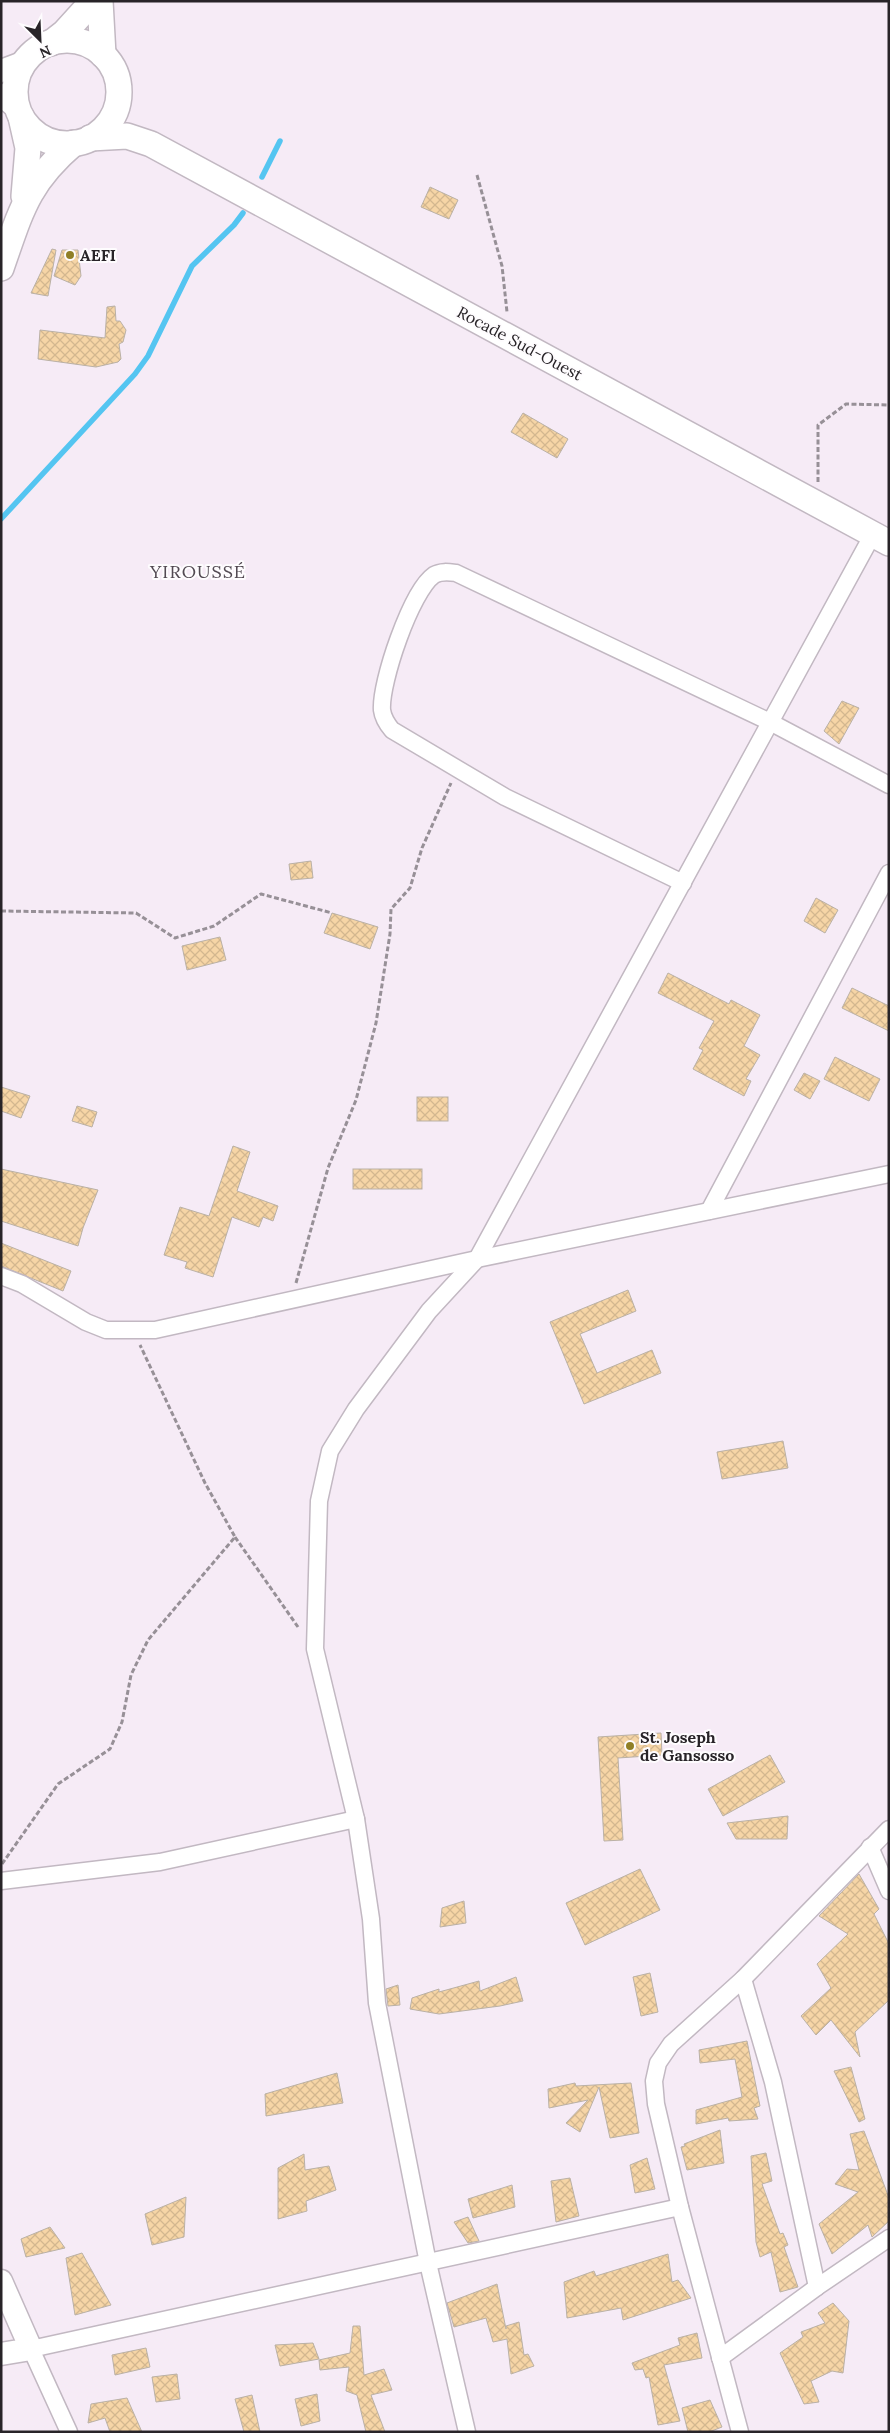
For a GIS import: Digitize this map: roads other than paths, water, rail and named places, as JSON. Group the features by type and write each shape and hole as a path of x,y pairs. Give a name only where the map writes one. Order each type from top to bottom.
{"main road":[{"path":"23,204 28,148 13,106 17,76 25,62 36,50 51,43 65,32 93,1"},
{"path":"100,1 103,55"},
{"path":"1,268 23,204 39,177 53,160 109,122 116,108 119,92 116,76 109,61 103,55 83,42 67,40 51,43"},
{"name":"Rocade Sud-Ouest","path":"119,92 130,116 151,144"},
{"path":"13,106 36,134 51,141 82,140"},
{"name":"Rocade Sud-Ouest","path":"82,140 127,136 151,144 881,539"}],"street":[{"path":"1,71 25,62"},
{"path":"467,2432 428,2263 377,2003 371,1919 356,1819 315,1649 319,1501 330,1451 356,1409 429,1311 477,1259 770,722 881,539"},
{"path":"682,883 505,797 392,730 382,712 383,695 406,619 426,582 435,574 445,571 456,573 770,722 889,785"},
{"path":"708,1211 889,873"},
{"path":"1,1276 22,1284 86,1322 106,1330 133,1331 174,1327 477,1259 889,1174"},
{"path":"1,1880 160,1862 356,1819"},
{"path":"740,2432 680,2207 656,2104 654,2081 658,2062 670,2044 743,1979 889,1828"},
{"path":"870,1847 889,1890"},
{"path":"743,1979 772,2082 817,2287"},
{"path":"1,2354 680,2207"},
{"path":"720,2358 817,2287 889,2238"},
{"path":"1,2281 69,2432"}],"waterway":[{"path":"262,177 280,141"},
{"path":"1,519 135,374 148,356 192,266 234,225 243,213"}],"place":[{"name":"AEFI","path":"70,255"},
{"name":"St. Joseph de Gansosso","path":"630,1746"}],"district":[{"name":"YIROUSSÉ","path":"198,571"}]}
